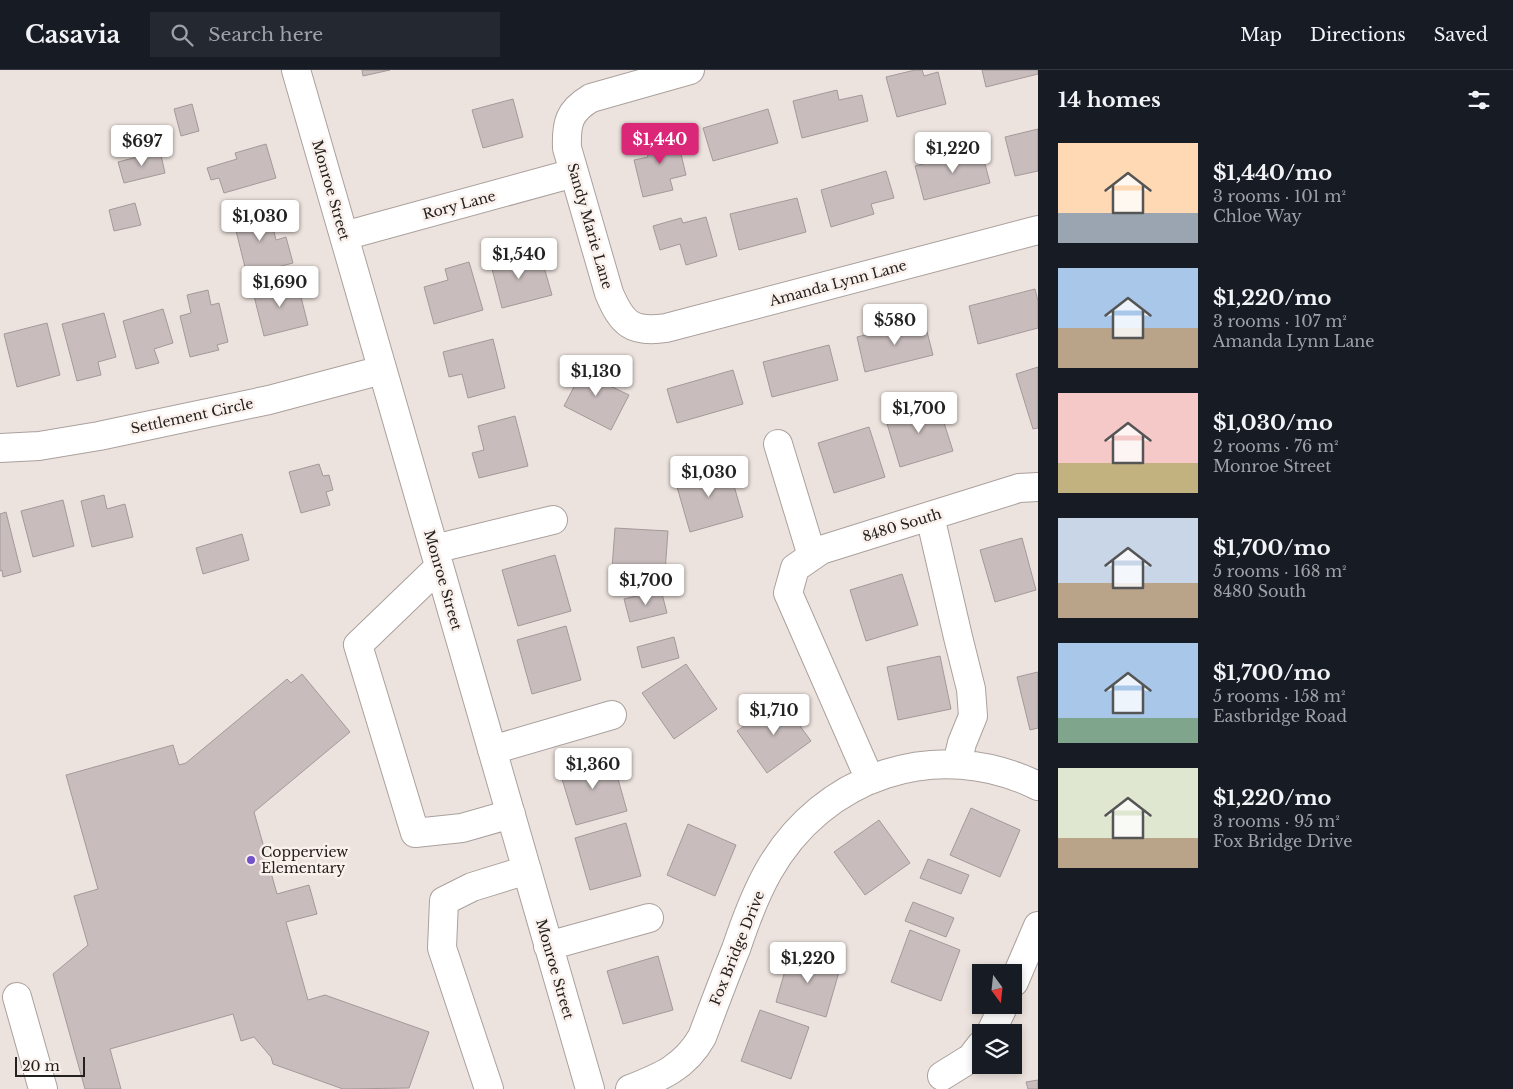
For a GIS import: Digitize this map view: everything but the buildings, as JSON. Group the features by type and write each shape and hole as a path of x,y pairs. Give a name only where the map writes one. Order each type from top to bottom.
{"street":[{"name":"Monroe Street","path":"296,70 590,1089"},
{"name":"Sandy Marie Lane","path":"637,329 625,321 616,310 609,293 567,148 566,130 572,113 580,104 591,98 690,70"},
{"name":"Rory Lane","path":"344,236 574,173"},
{"name":"Amanda Lynn Lane","path":"637,329 666,328 1038,230"},
{"name":"Settlement Circle","path":"0,448 39,446 99,436 268,400 382,370"},
{"path":"778,444 812,556"},
{"name":"8480 South","path":"870,780 788,593 795,568 821,550 1019,488 1038,488"},
{"path":"930,516 971,689 973,716 962,743 957,764"},
{"path":"511,814 462,828 415,833 358,645 436,558 553,520"},
{"path":"492,750 612,715"},
{"name":"Fox Bridge Drive","path":"630,1089 658,1078 693,1052 702,1037 751,905 788,841 812,816 840,796 870,780 898,770 928,764 957,764 991,768 1024,779 1038,786"},
{"path":"489,1089 442,948 444,901 472,887 526,870"},
{"path":"548,946 649,918"},
{"path":"1022,964 1038,926"},
{"path":"17,997 43,1089"},
{"path":"942,1076 972,1057"}],"place":[{"name":"Copperview Elementary","path":"251,860"}]}
